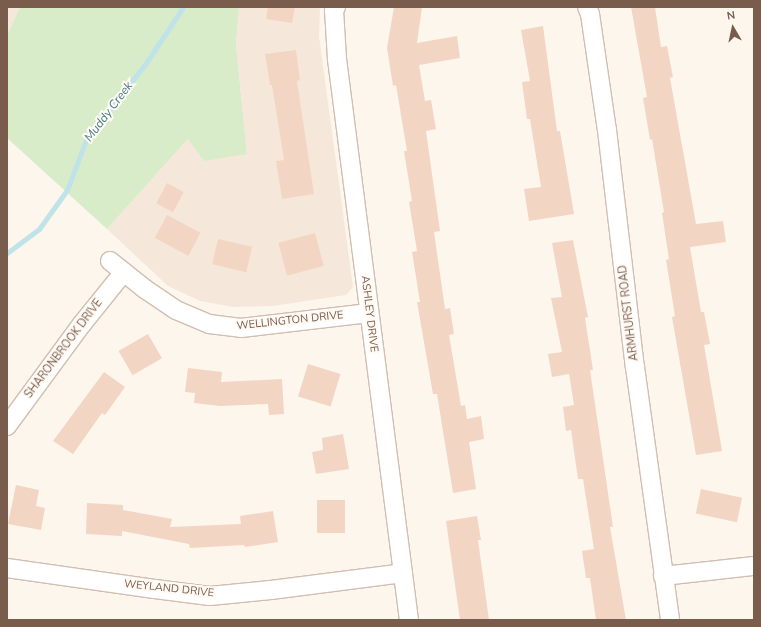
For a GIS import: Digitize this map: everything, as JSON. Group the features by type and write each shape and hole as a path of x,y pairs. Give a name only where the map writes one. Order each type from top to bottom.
{"street":[{"name":"ASHLEY DRIVE","path":"336,7 334,10 337,59 409,620"},
{"name":"ARMHURST ROAD","path":"587,7 590,14 607,130 635,367 670,620"},
{"name":"WELLINGTON DRIVE","path":"110,261 123,273 176,310 209,324 241,328 369,312"},
{"name":"SHARONBROOK DRIVE","path":"7,426 82,324 123,273"},
{"path":"663,576 754,566"},
{"name":"WEYLAND DRIVE","path":"7,568 155,590 210,596 271,590 404,573"}],"shaded area":[{"path":"7,7 20,7 7,35"},
{"path":"239,7 320,7 319,36 353,287 346,295 273,306 233,307 200,301 168,286 107,229 188,139 247,154 236,45"}],"green space":[{"path":"20,7 239,7 236,45 247,154 204,161 188,139 107,229 7,138 7,35"}],"building":[{"path":"268,7 295,7 292,23 266,19"},
{"path":"394,7 422,7 417,43 457,36 460,58 419,65 425,101 431,100 436,129 426,131 440,231 434,232 445,309 450,308 454,334 449,335 461,406 465,405 467,419 481,416 484,439 469,442 476,489 453,493 437,394 433,394 417,302 420,302 412,252 417,251 409,202 412,201 404,151 407,151 396,85 393,86 387,48"},
{"path":"631,7 655,7 661,47 667,46 673,77 670,78 696,224 723,221 726,242 690,247 701,312 704,312 710,344 704,345 722,451 696,455 672,317 675,316 666,260 669,259 662,213 664,212 652,139 650,140 643,98 647,97"},
{"path":"543,26 557,131 560,131 574,214 529,221 524,189 541,187 530,119 527,119 522,82 530,81 521,30"},
{"path":"296,50 300,80 297,81 314,194 282,199 276,161 284,160 272,85 270,85 265,54"},
{"path":"167,183 184,192 173,212 156,203"},
{"path":"167,215 201,233 188,256 155,238"},
{"path":"315,233 324,266 287,276 278,243"},
{"path":"218,239 252,247 246,272 212,264"},
{"path":"573,240 588,317 585,318 593,370 590,370 613,527 610,527 626,620 596,620 590,578 586,578 582,551 594,549 583,479 578,479 571,430 566,431 563,407 574,405 569,374 552,377 548,354 562,352 551,298 562,297 552,243"},
{"path":"148,334 162,358 133,375 119,351"},
{"path":"308,364 341,374 331,406 298,397"},
{"path":"188,368 222,372 221,382 282,379 284,414 269,415 268,404 220,406 194,403 195,393 185,392"},
{"path":"104,372 125,387 105,415 102,413 73,454 53,441"},
{"path":"343,434 349,469 316,474 312,452 323,450 322,438"},
{"path":"16,485 39,490 36,506 45,508 41,530 8,524"},
{"path":"701,489 742,498 737,522 696,513"},
{"path":"317,500 345,500 345,533 317,533"},
{"path":"87,503 123,505 123,510 172,519 170,527 241,524 240,516 273,511 278,542 245,547 244,545 190,548 189,544 122,531 122,536 86,534"},
{"path":"477,516 481,540 478,540 489,620 460,620 446,521"}],"waterway":[{"name":"Muddy Creek","path":"7,253 39,229 67,190 86,140 146,63 183,7"}]}
